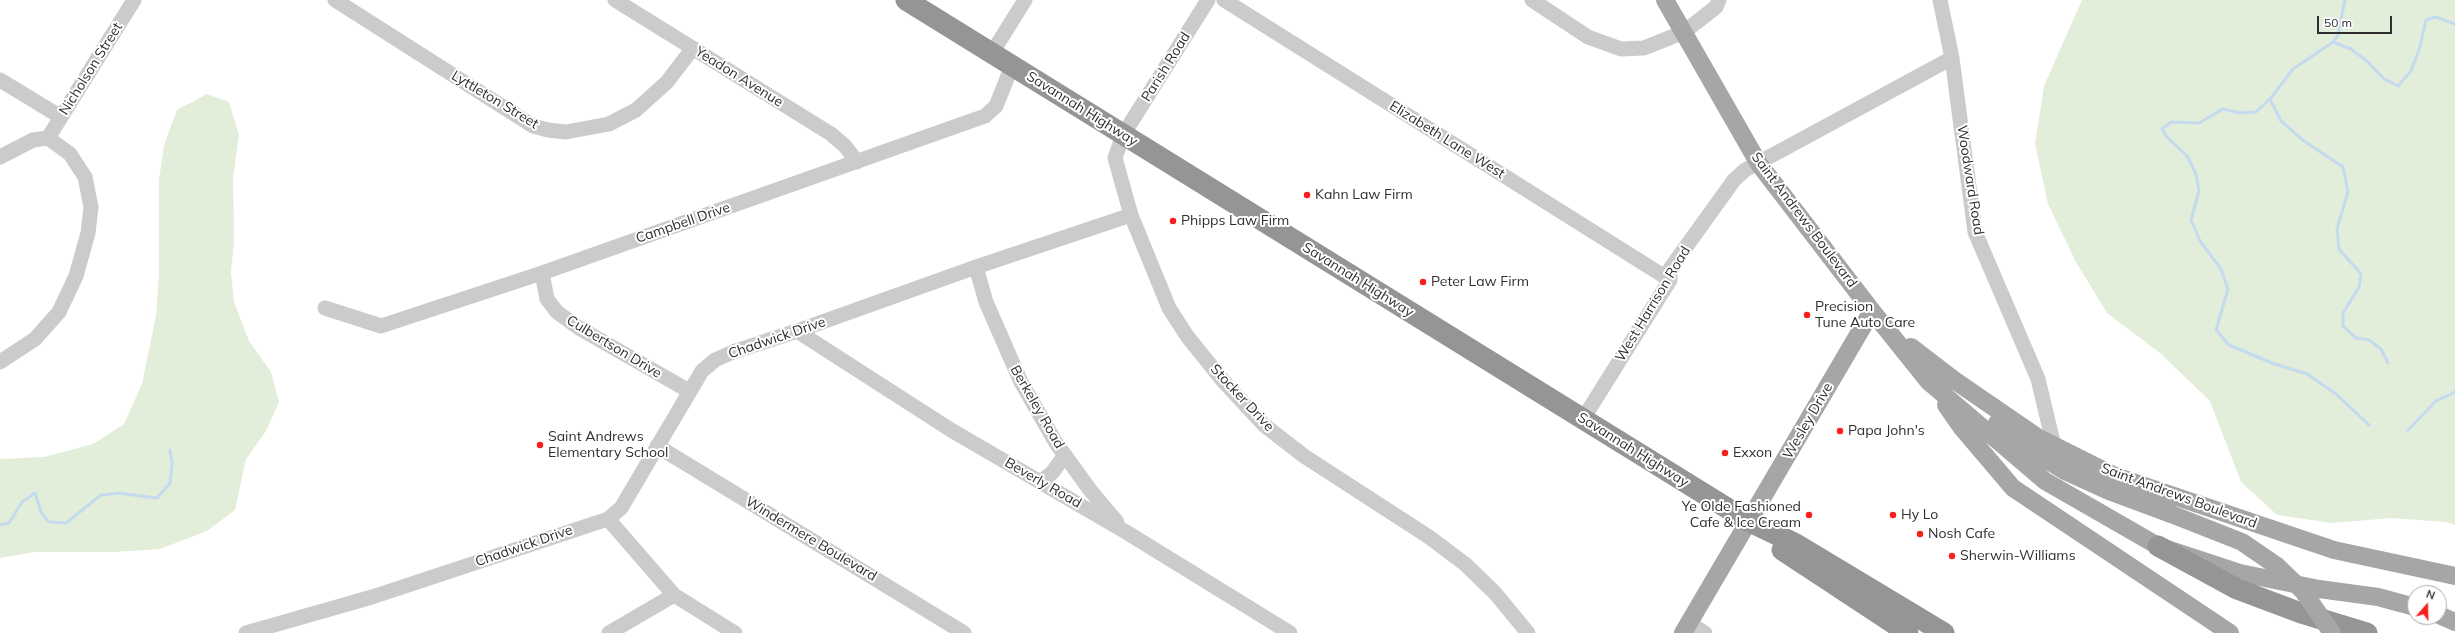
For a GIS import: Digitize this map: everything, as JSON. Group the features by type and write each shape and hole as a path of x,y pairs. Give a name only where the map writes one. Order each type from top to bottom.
{"highway":[{"name":"Savannah Highway","path":"906,0 1748,521 1796,544 1944,633"},
{"name":"Savannah Highway","path":"1748,521 1785,553 1908,633"},
{"path":"2158,546 2237,589 2301,612 2368,633"}],"main road":[{"name":"Saint Andrews Boulevard","path":"1665,0 1759,164 1872,311 1890,331 1929,382 2044,481 2158,546 2240,573 2319,589 2378,597 2407,605"},
{"name":"Wesley Drive","path":"1686,628 1872,311"},
{"name":"Saint Andrews Boulevard","path":"1890,331 1954,380 2037,437 2115,476 2334,550 2455,576"},
{"path":"1954,380 1998,423 2026,447 2052,463 2109,491 2242,542 2277,566 2303,591 2332,633"},
{"path":"1929,382 1962,428 2013,488 2230,633"}],"street":[{"name":"Nicholson Street","path":"48,138 134,0"},
{"name":"Lyttleton Street","path":"335,0 533,126 548,130 566,132 609,124 636,110 667,82 693,48"},
{"name":"Yeadon Avenue","path":"615,0 831,134 846,146 856,162"},
{"path":"992,53 1025,0"},
{"name":"Parish Road","path":"1123,134 1208,0"},
{"name":"Elizabeth Lane West","path":"1224,0 1670,280"},
{"path":"1532,0 1588,37 1621,49 1644,48 1684,32 1716,7 1719,0"},
{"name":"Woodward Road","path":"1940,0 1952,58 1975,232 2038,379 2050,420 2054,446"},
{"name":"West Harrison Road","path":"1583,419 1670,280 1670,269 1734,180 1745,170 1759,164 1952,58"},
{"name":"Campbell Drive","path":"325,308 381,326 542,273 985,116 996,106 1012,66"},
{"path":"0,80 61,117"},
{"name":"Stocker Drive","path":"1123,134 1115,158 1131,215 1169,308 1187,336 1224,382 1264,425 1304,456 1429,537 1465,564 1495,593 1528,633"},
{"path":"0,157 34,140 48,138 70,154 85,177 91,207 88,233 76,276 59,312 34,339 0,362"},
{"name":"Chadwick Drive","path":"246,633 372,598 608,519 621,508 702,371 715,360 733,352 797,331 976,267 1131,215"},
{"name":"Berkeley Road","path":"976,267 986,302 1005,349 1021,382 1065,455 1090,490 1126,532"},
{"name":"Culbertson Drive","path":"542,273 547,299 557,312 579,328 689,391"},
{"name":"Beverly Road","path":"797,331 951,430 1126,532 1290,633"},
{"path":"2037,437 2050,420"},
{"name":"Windermere Boulevard","path":"657,446 964,633"},
{"path":"1040,482 1052,473 1065,455"},
{"path":"608,519 674,595 735,633"},
{"path":"609,633 674,595"},
{"path":"1686,628 1705,633"}],"green space":[{"path":"2082,0 2455,0 2455,525 2446,522 2391,518 2332,523 2277,515 2241,482 2210,401 2160,353 2107,313 2076,262 2048,204 2035,144 2044,86"},
{"path":"207,94 229,102 239,135 233,178 234,240 231,273 234,302 249,341 271,372 279,402 266,431 246,459 235,510 207,531 160,549 113,552 34,552 0,558 0,459 44,457 93,444 124,424 142,384 156,316 159,273 159,180 164,145 177,110"}],"waterway":[{"path":"2345,0 2338,35 2333,42 2293,69 2270,99 2256,112 2239,113 2223,109 2199,123 2171,122 2162,129 2167,137 2187,156 2196,174 2199,191 2191,220 2200,241 2221,269 2228,289 2216,330 2229,345 2272,363 2307,374 2336,394 2369,425"},
{"path":"2333,42 2351,49 2368,62 2384,79 2398,86 2411,71 2420,47 2426,20 2435,17 2455,24"},
{"path":"2270,99 2281,121 2304,141 2343,167 2348,192 2337,229 2339,249 2361,274 2359,287 2343,313 2343,326 2356,338 2369,340 2381,349 2388,363"},
{"path":"2408,430 2436,401 2455,392"},
{"path":"0,525 9,523 22,502 35,493 41,512 49,522 66,523 101,495 118,493 157,498 170,483 172,464 170,450"}],"place":[{"name":"Kahn Law Firm","path":"1307,195"},
{"name":"Phipps Law Firm","path":"1173,221"},
{"name":"Peter Law Firm","path":"1423,282"},
{"name":"Precision Tune Auto Care","path":"1807,315"},
{"name":"Papa John's","path":"1840,431"},
{"name":"Saint Andrews Elementary School","path":"540,445"},
{"name":"Exxon","path":"1725,453"},
{"name":"Ye Olde Fashioned Cafe & Ice Cream","path":"1809,515"},
{"name":"Hy Lo","path":"1893,515"},
{"name":"Nosh Cafe","path":"1920,534"},
{"name":"Sherwin-Williams","path":"1952,556"}]}
